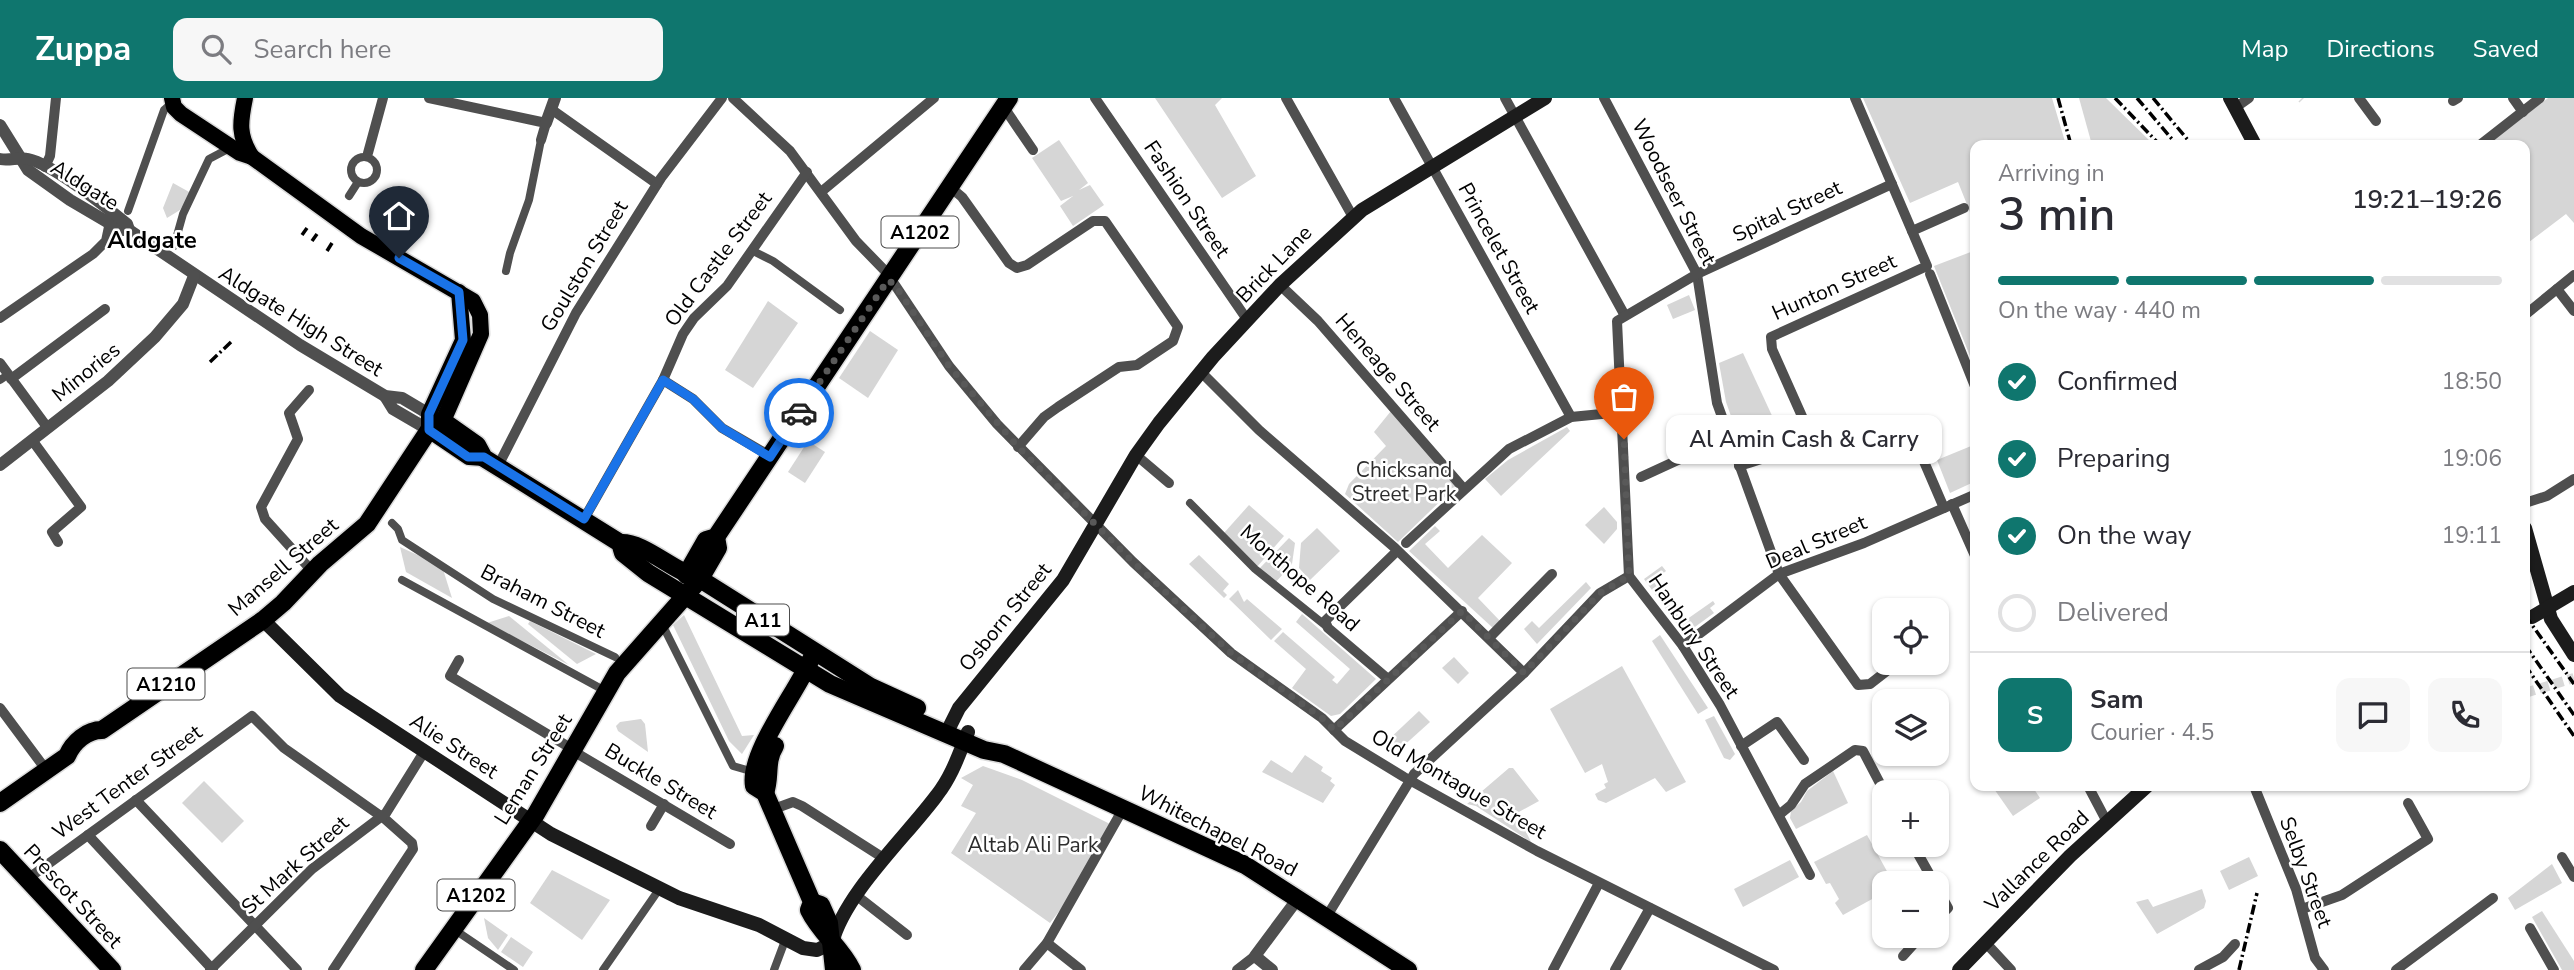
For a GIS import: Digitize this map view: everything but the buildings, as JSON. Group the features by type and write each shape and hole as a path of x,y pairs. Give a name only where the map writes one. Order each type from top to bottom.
{"highway":[{"name":"A1202","path":"690,580 718,548 716,537 1006,102"},
{"name":"A11","path":"434,422 477,445 491,462 620,543 623,552 639,565 690,580 948,729"},
{"name":"Mansell Street","path":"0,803 47,771 93,730 102,730 263,620 312,571 367,524 434,422"},
{"name":"A11","path":"620,543 630,542 638,547 654,546 767,644 811,671 864,701 948,729"},
{"name":"Leman Street","path":"424,970 530,822 617,673 690,580"},
{"path":"818,654 804,699 771,751 768,802 812,902 809,910 818,928 852,970"},
{"name":"Whitechapel Road","path":"948,729 993,744 998,752 1213,849 1299,897 1408,970"},
{"name":"Prescot Street","path":"0,852 112,970"},
{"path":"832,943 834,970"}],"main road":[{"path":"245,98 239,130 252,157"},
{"name":"Brick Lane","path":"1097,525 1136,455 1201,372 1280,285 1353,218 1431,166 1545,98"},
{"path":"172,101 181,114 229,148 252,157 361,236 459,292 475,305 482,324 481,334 434,422"},
{"path":"2232,103 2252,140"},
{"name":"Osborn Street","path":"948,729 959,708 1063,580 1097,525"},
{"path":"2530,546 2555,628 2574,655"},
{"path":"2532,617 2574,592"},
{"name":"Alie Street","path":"263,620 340,696 530,822 703,908 759,925 803,948 817,950 832,943"},
{"path":"832,943 836,926 885,859 940,792 966,737"},
{"name":"Vallance Road","path":"1959,970 2141,791"}],"street":[{"path":"45,167 50,156 56,98"},
{"path":"368,155 383,98"},
{"path":"429,98 546,123"},
{"name":"Goulston Street","path":"491,462 512,442 522,416 576,313 657,184 722,98"},
{"name":"Old Montague Street","path":"733,98 790,151 856,241 895,285 949,366 1018,447 1231,653 1322,718 1345,741 1409,780 1600,883 1774,970"},
{"path":"821,192 934,98"},
{"name":"Fashion Street","path":"1095,98 1248,321"},
{"path":"1286,98 1353,218"},
{"name":"Princelet Street","path":"1394,98 1571,417"},
{"path":"1506,98 1624,314"},
{"name":"Woodseer Street","path":"1604,98 1697,274 1717,403 1779,574 1858,685 1870,684 1882,675"},
{"path":"1855,98 1970,374"},
{"path":"2232,103 2249,98"},
{"path":"2359,98 2376,121"},
{"path":"2513,98 2523,112"},
{"path":"2487,140 2540,98"},
{"path":"128,211 164,110 172,101"},
{"path":"1006,102 1033,150"},
{"path":"506,271 529,200 541,140 553,104 657,184"},
{"path":"0,125 20,159"},
{"path":"174,246 183,214 209,159 229,148"},
{"path":"368,155 376,166 376,175 366,183 358,182 352,176 351,167 355,160 368,155"},
{"name":"Aldgate","path":"0,159 20,159 30,159 45,167 93,197 127,224 129,230 121,230 36,177 20,159"},
{"name":"Old Castle Street","path":"584,519 663,380 694,318 727,286 807,172"},
{"path":"349,196 358,182"},
{"name":"Spital Street","path":"1624,314 1697,274 1892,184"},
{"path":"950,187 962,197 1009,263 1017,268 1093,221 1102,219 1108,223 1178,327 1173,341 1137,365 1119,366 1044,417 1018,447"},
{"path":"1912,231 1964,208"},
{"path":"0,318 93,254 106,241 110,222"},
{"name":"Aldgate High Street","path":"129,230 200,279 384,396 393,409 434,422"},
{"path":"753,251 773,261 840,310"},
{"name":"Hunton Street","path":"1739,466 1789,447 1807,437 1809,432 1772,349 1771,337 1928,270"},
{"path":"2530,311 2574,275"},
{"name":"Minories","path":"0,465 130,361 164,328 200,279"},
{"name":"Heneage Street","path":"1280,285 1318,321 1464,489"},
{"path":"2557,289 2574,311"},
{"path":"4,379 105,309"},
{"name":"Hanbury Street","path":"1624,314 1617,321 1629,576 1683,646 1810,874"},
{"path":"0,363 4,379 47,427"},
{"path":"1201,372 1259,430 1490,637 1524,673"},
{"path":"663,380 693,399 722,428 770,457"},
{"path":"309,390 288,415 298,439 261,507 265,519 312,571"},
{"path":"1406,543 1510,449 1571,417 1622,412"},
{"path":"1910,429 1970,547"},
{"path":"1641,477 1728,437"},
{"path":"32,440 81,507 52,532 58,542"},
{"path":"1136,455 1169,483"},
{"path":"2530,501 2547,496 2574,479"},
{"name":"Deal Street","path":"1683,646 1779,574 1864,543 1970,497"},
{"name":"Monthope Road","path":"1190,503 1255,569 1388,679"},
{"name":"Braham Street","path":"392,523 398,529 402,540 493,599 615,657"},
{"path":"1326,626 1325,620 1397,551"},
{"path":"1490,637 1552,573"},
{"path":"1328,916 1409,780 1524,673 1600,593 1629,576"},
{"path":"402,580 598,687"},
{"path":"1334,730 1462,611"},
{"path":"664,628 733,766 747,770"},
{"name":"Buckle Street","path":"459,660 450,677 730,844"},
{"path":"0,708 47,771"},
{"name":"West Tenter Street","path":"26,880 252,716 284,748 380,816"},
{"path":"1741,746 1777,722 1804,760"},
{"path":"1779,816 1791,806 1805,784 1855,750 1863,751 1878,780"},
{"name":"St Mark Street","path":"212,970 312,869 386,813 424,752"},
{"path":"2091,791 2107,822"},
{"name":"Selby Street","path":"2256,791 2301,909 2315,958 2324,970"},
{"path":"136,800 297,970"},
{"path":"768,802 793,802 802,806 885,859"},
{"path":"2301,909 2342,895 2428,839 2408,803"},
{"path":"650,827 664,804"},
{"path":"1024,970 1047,943 1124,808"},
{"path":"333,970 413,849 412,843 380,816"},
{"path":"88,835 212,970"},
{"path":"2562,857 2574,877"},
{"path":"1553,970 1600,883"},
{"path":"603,970 660,888"},
{"path":"858,896 907,935"},
{"path":"1237,970 1255,956 1299,897"},
{"path":"2396,970 2493,898"},
{"path":"1615,970 1650,908"},
{"path":"452,928 514,970"},
{"path":"2530,928 2554,970"},
{"path":"774,970 786,938"},
{"path":"1985,942 2011,970"},
{"path":"1047,943 1081,970"},
{"path":"2199,970 2222,957 2235,944"},
{"path":"1903,956 1911,948"},
{"path":"1255,956 1272,970"}],"green space":[{"path":"1155,98 1222,98 1215,105 1256,176 1222,198"},
{"path":"1863,98 2052,98 2065,140 1970,140 1970,212 1958,182 1910,203"},
{"path":"2079,98 2106,98 2149,140 2091,140"},
{"path":"2548,98 2574,98 2574,223 2566,214 2530,241 2530,140 2493,140"},
{"path":"1059,140 1088,183 1079,190 1090,185 1104,205 1073,226 1060,206 1073,196 1061,201 1032,158"},
{"path":"173,183 191,193 180,210 167,218 163,208"},
{"path":"1970,252 1970,356 1934,266"},
{"path":"1689,295 1695,310 1673,319 1667,305"},
{"path":"768,301 798,323 753,388 725,370"},
{"path":"870,331 898,350 868,398 839,378"},
{"path":"1743,353 1774,420 1738,436 1726,402 1719,363"},
{"path":"1647,379 1649,414 1635,414 1633,380"},
{"name":"Chicksand Street Park","path":"1391,411 1457,485 1398,542 1345,494 1349,484 1386,446 1374,432"},
{"path":"1567,427 1570,431 1501,496 1485,479 1508,460"},
{"path":"808,441 825,452 805,483 788,472"},
{"path":"1970,446 1970,484 1950,493 1937,460"},
{"path":"1249,505 1284,536 1256,568 1224,533"},
{"path":"1604,507 1617,522 1617,529 1604,544 1585,525"},
{"path":"1435,526 1440,531 1425,544 1448,568 1482,535 1512,563 1478,598 1500,621 1493,628 1409,551"},
{"path":"1317,528 1340,551 1310,580 1299,568 1301,543"},
{"path":"1289,538 1295,543 1292,564 1275,583 1259,569"},
{"path":"400,547 442,566 452,598 406,572"},
{"path":"1199,555 1229,584 1223,591 1227,595 1224,598 1189,564"},
{"path":"1662,566 1666,571 1653,581 1683,622 1713,601 1715,604 1710,608 1714,613 1688,632 1682,631 1644,579"},
{"path":"1586,582 1591,588 1537,644 1524,629 1532,621 1539,628"},
{"path":"1238,590 1244,602 1247,599 1282,629 1271,640 1229,599"},
{"path":"1302,614 1376,679 1340,714 1331,716 1292,688 1306,669 1274,641 1283,632 1335,677 1332,680 1337,684 1350,669 1296,622"},
{"path":"684,615 742,736 754,735 742,754 729,741 673,625"},
{"path":"509,616 569,665 487,623"},
{"path":"530,621 596,654 577,664 528,624"},
{"path":"1660,635 1708,708 1698,714 1652,641"},
{"path":"1454,657 1469,673 1458,684 1442,668"},
{"path":"1622,666 1686,782 1666,792 1655,778 1606,803 1598,800 1595,794 1606,788 1604,784 1608,782 1602,764 1585,773 1550,709"},
{"path":"1419,711 1430,722 1400,749 1387,741"},
{"path":"1714,716 1735,754 1730,760 1724,758 1705,720"},
{"path":"641,719 645,724 648,752 618,731 616,726 620,722"},
{"path":"1305,755 1323,767 1321,771 1332,778 1330,781 1335,785 1323,803 1262,772 1271,760 1292,773"},
{"name":"Altab Ali Park","path":"983,766 1022,780 1110,824 1064,905 1050,923 951,853 976,813 961,806 973,785 961,778"},
{"path":"1509,768 1513,768 1539,801 1517,813 1531,842 1476,806 1467,804"},
{"path":"1833,771 1848,803 1796,829 1790,818 1791,811 1801,802 1807,791"},
{"path":"204,781 244,821 222,843 182,803"},
{"path":"1996,791 2035,791 2040,798 2013,816"},
{"path":"1867,835 1872,844 1872,857 1879,857 1887,871 1872,871 1872,899 1843,915 1835,903 1839,899 1830,883 1826,884 1814,862"},
{"path":"2249,857 2258,876 2229,890 2220,871"},
{"path":"1790,860 1799,877 1743,907 1734,889"},
{"path":"2552,864 2562,883 2515,910 2508,898"},
{"path":"552,870 610,900 582,940 530,903"},
{"path":"2202,889 2206,901 2204,908 2157,934 2136,902 2148,899 2153,907"},
{"path":"2542,911 2574,961 2574,970 2562,970 2532,917"},
{"path":"484,918 508,935 498,950 488,938"},
{"path":"511,937 533,952 523,967 501,952"}],"tunnel":[{"path":"2530,691 2574,678"}],"railway":[{"path":"2058,98 2070,140"},
{"path":"2115,98 2155,140"},
{"path":"2137,98 2173,140"},
{"path":"2153,98 2188,140"},
{"path":"302,235 307,228"},
{"path":"312,241 317,234"},
{"path":"327,251 332,243"},
{"path":"210,362 231,342"},
{"path":"2530,622 2574,684"},
{"path":"2530,652 2574,715"},
{"path":"2530,672 2574,736"},
{"path":"2239,970 2257,893"}],"way so far":[{"path":"799,413 888,280 895,285 949,366 1018,447 1133,562 1231,653 1322,718 1334,730 1462,611 1524,673 1600,593 1629,576 1624,439"}],"place":[{"name":"Al Amin Cash & Carry","path":"1624,439"}],"district":[{"name":"Aldgate","path":"152,240"}],"route":[{"path":"399,258 459,292 463,340 429,414 429,430 468,457 484,457 584,519 663,380 693,399 722,428 770,457 799,413"}]}
